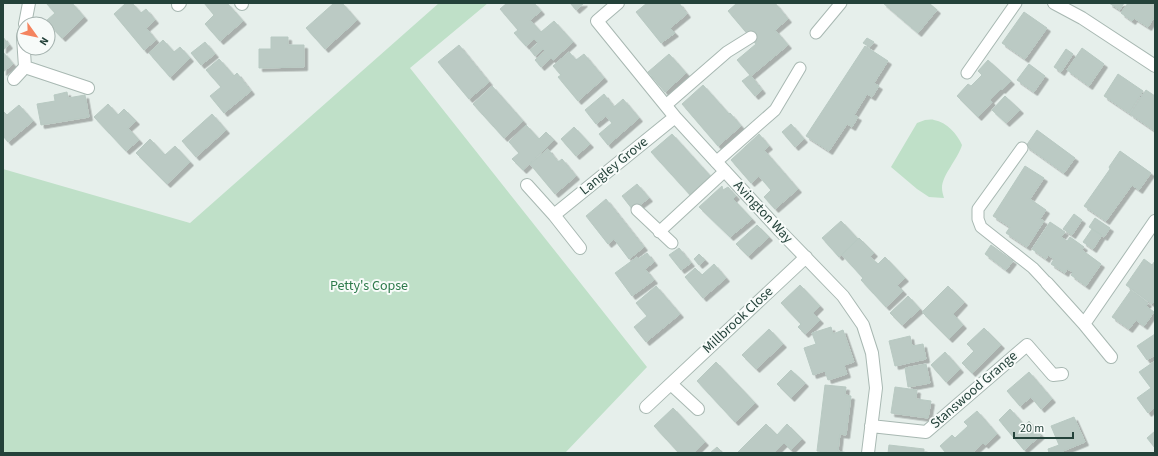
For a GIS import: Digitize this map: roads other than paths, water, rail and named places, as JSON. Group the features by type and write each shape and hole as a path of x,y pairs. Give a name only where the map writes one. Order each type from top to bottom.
{"street":[{"path":"27,16 29,3"},
{"name":"Avington Way","path":"618,3 597,21 675,117 843,296 862,325 872,353 876,388 868,453"},
{"path":"1054,3 1082,18 1155,66"},
{"path":"14,79 25,67 24,56"},
{"path":"25,67 88,88"},
{"name":"Langley Grove","path":"554,216 675,117"},
{"path":"527,185 580,248"},
{"path":"1084,324 1155,221"},
{"name":"Millbrook Close","path":"646,408 806,257"},
{"path":"1047,283 1111,357"},
{"name":"Stanswood Grange","path":"871,426 926,432 1027,344 1053,375 1062,374"},
{"path":"671,384 698,409"}],"lane":[{"path":"816,33 841,3"},
{"path":"967,73 1016,3"},
{"path":"666,105 727,52 751,37"},
{"path":"716,162 775,110 800,68"},
{"path":"1022,148 978,210 978,219 981,227 1033,268 1047,283"},
{"path":"659,232 725,171"},
{"path":"637,210 672,244"}],"park label":[{"name":"Petty's Copse","path":"369,286"}]}
